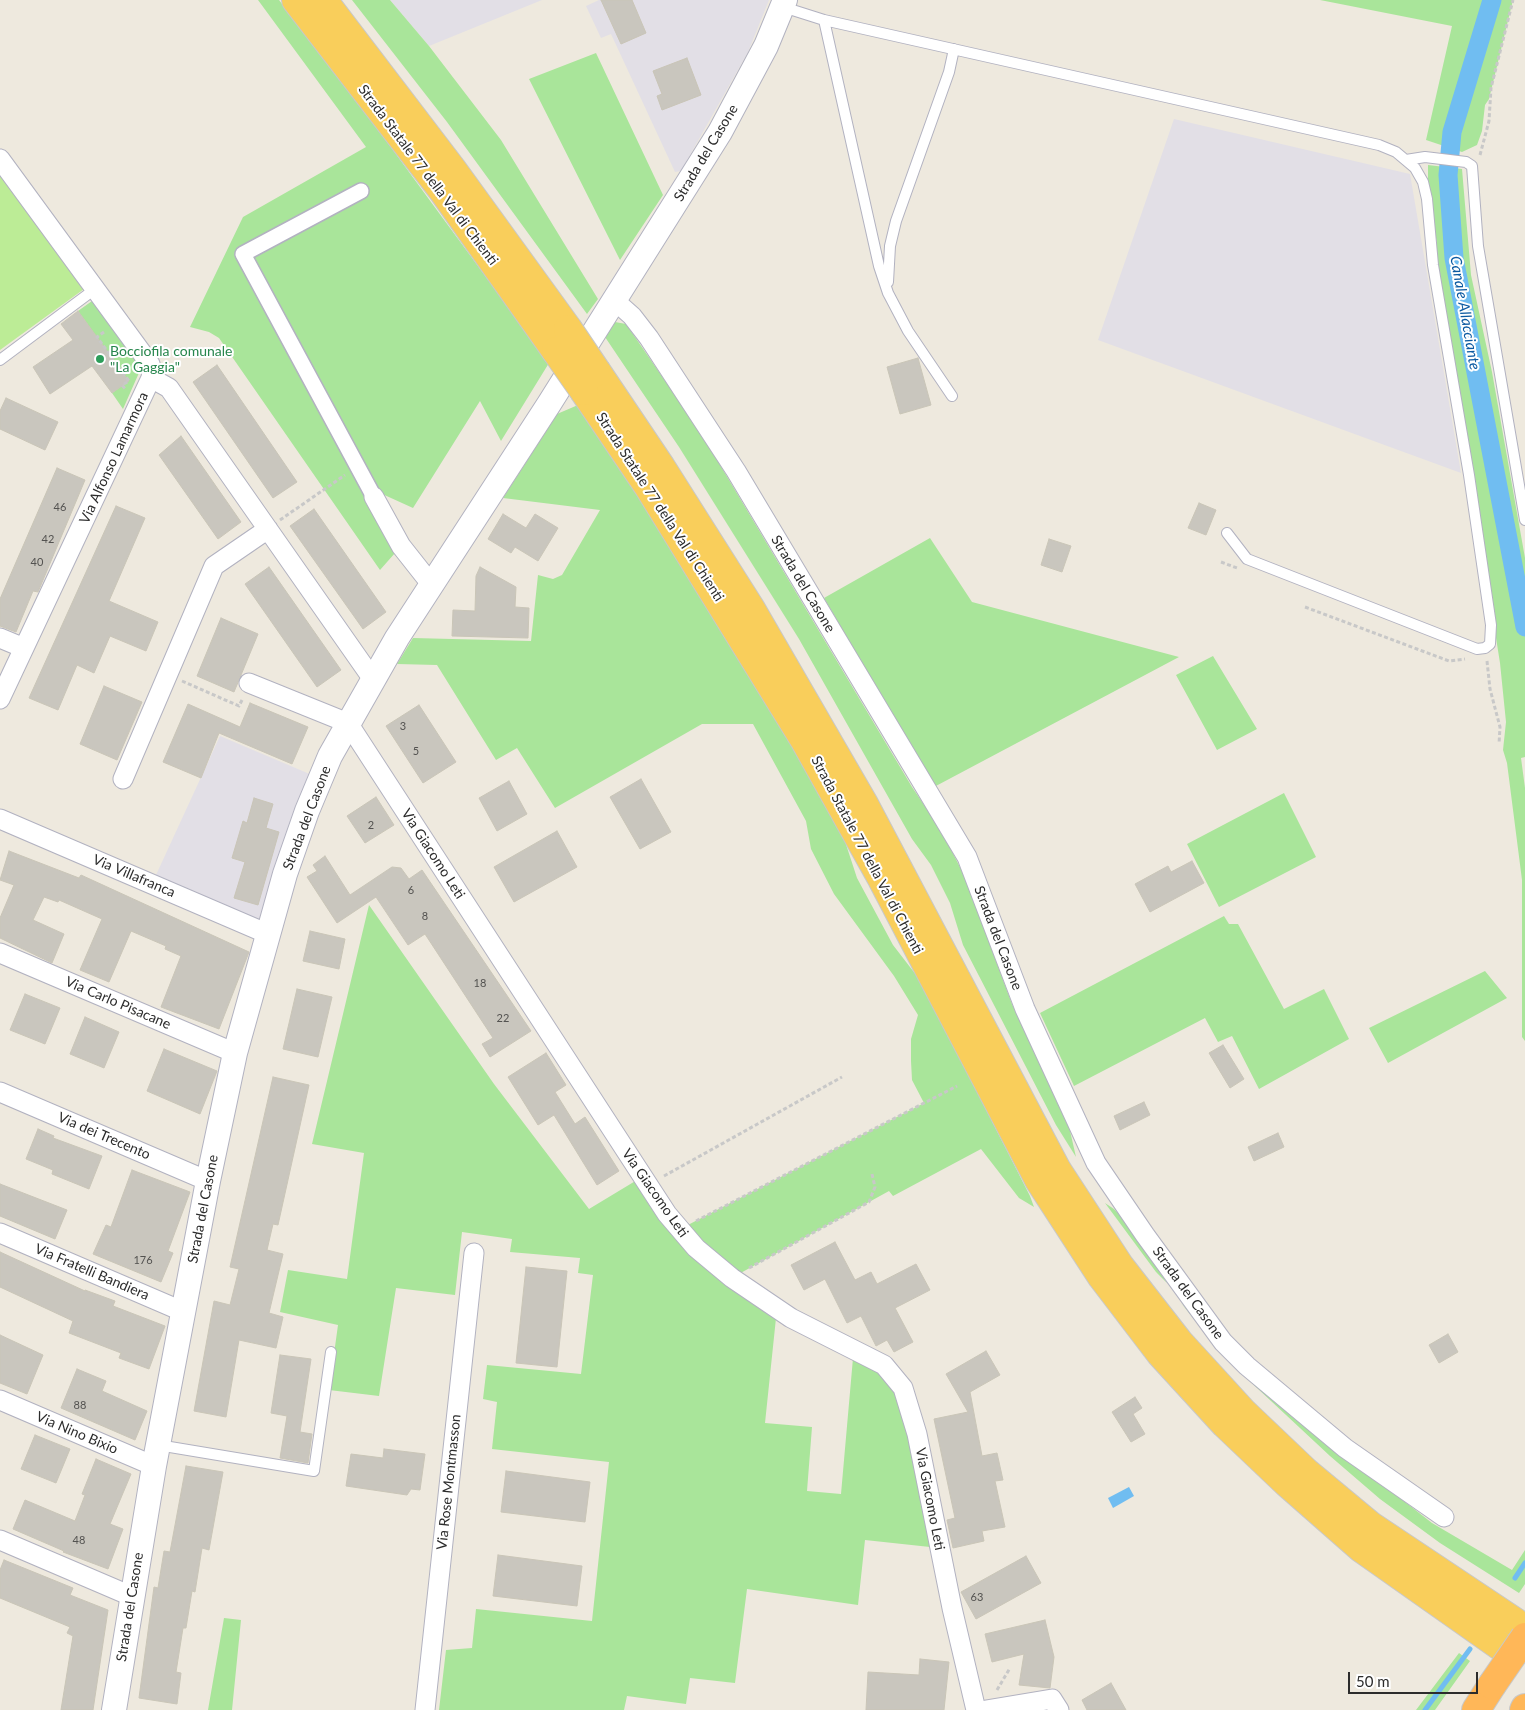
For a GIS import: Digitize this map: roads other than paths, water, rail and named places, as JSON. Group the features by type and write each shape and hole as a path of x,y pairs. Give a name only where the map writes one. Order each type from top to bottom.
{"highway":[{"name":"Strada Statale 77 della Val di Chienti","path":"296,0 443,191 562,340"},
{"name":"Strada Statale 77 della Val di Chienti","path":"323,0 452,169 590,382 648,486 805,741 882,879 1039,1180 1102,1277 1160,1353 1225,1424 1286,1484 1361,1548 1500,1646"},
{"name":"Strada Statale 77 della Val di Chienti","path":"590,382 661,467 751,609 869,812 1057,1170 1119,1265 1178,1342 1243,1412 1306,1472 1371,1526 1520,1629"},
{"path":"1476,1710 1492,1685 1520,1629"}],"street":[{"name":"Strada del Casone","path":"114,1710 131,1596 156,1456 208,1181 235,1053 268,934 307,811 330,756 372,678 720,132 766,46 784,3"},
{"name":"Via Alfonso Lamarmora","path":"0,158 150,364 152,378 0,699"},
{"path":"361,191 243,254 401,546 432,584"},
{"name":"Strada del Casone","path":"614,300 632,316 649,338 736,471 967,857 1025,1009 1096,1163 1145,1235 1223,1342 1247,1366 1345,1448 1444,1517"},
{"path":"152,378 169,388 372,678"},
{"path":"124,779 214,566 268,529"},
{"path":"0,638 24,648"},
{"path":"249,683 348,724"},
{"name":"Via Giacomo Leti","path":"348,724 648,1185 682,1233 713,1263 792,1318 884,1364 903,1388 917,1434 950,1601 976,1710"},
{"name":"Via Villafranca","path":"0,819 268,934"},
{"name":"Via Carlo Pisacane","path":"0,953 235,1053"},
{"name":"Via dei Trecento","path":"0,1092 208,1181"},
{"name":"Via Fratelli Bandiera","path":"0,1233 184,1312"},
{"name":"Via Rose Montmasson","path":"425,1710 474,1253"},
{"name":"Via Nino Bixio","path":"0,1400 156,1456"},
{"path":"0,1540 131,1596"},
{"path":"986,1710 1052,1700 1059,1710"}],"lane":[{"path":"784,3 824,20 1379,145 1396,152 1415,168 1423,182 1428,199 1433,265 1470,485 1491,625 1490,644 1485,648 1470,646 1247,559 1227,533"},
{"path":"824,20 879,266 888,293 908,331 952,396"},
{"path":"888,293 890,246 896,221 949,72 954,49"},
{"path":"1406,160 1425,157 1466,162 1472,166 1478,246 1525,520"},
{"path":"0,360 95,289"},
{"path":"156,1456 314,1471 331,1352"}],"water":[{"path":"1129,1487 1134,1496 1113,1508 1108,1498"}],"waterway":[{"name":"Canale Allacciante","path":"1492,0 1452,132 1448,175 1454,258 1525,627"},
{"path":"1515,1578 1525,1563"},
{"path":"1425,1710 1470,1649"}],"place":[{"name":"Bocciofila comunale \"La Gaggia\"","path":"100,359"}]}
